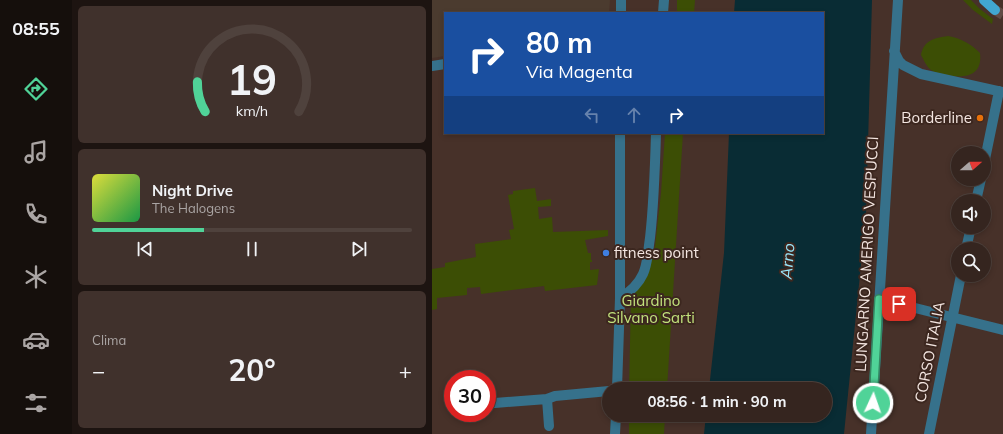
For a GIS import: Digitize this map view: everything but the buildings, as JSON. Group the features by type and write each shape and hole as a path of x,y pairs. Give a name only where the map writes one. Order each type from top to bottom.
{"main road":[{"path":"984,0 995,10"}],"street":[{"path":"621,0 621,12"},
{"path":"663,12 664,0"},
{"name":"LUNGARNO AMERIGO VESPUCCI","path":"871,434 898,0"},
{"path":"894,51 899,61 903,65 921,74 1001,92 988,146"},
{"path":"432,66 444,64"},
{"path":"617,382 620,298 620,134"},
{"path":"620,298 628,294 637,284 647,262 653,202 656,134"},
{"name":"CORSO ITALIA","path":"929,434 960,282"},
{"path":"879,299 1003,330"},
{"path":"496,403 547,399 555,396 602,392"},
{"path":"547,399 549,426"},
{"path":"615,434 616,422"}],"shaded area":[{"path":"432,0 610,0 609,12 444,12 444,56 432,58"}],"green space":[{"path":"677,0 695,0 694,12 677,12"},
{"path":"963,0 971,0 993,19 992,24 973,10"},
{"path":"948,36 966,42 980,53 980,61 975,72 964,76 950,76 934,72 928,67 921,55 922,50 930,41"},
{"name":"Giardino Silvano Sarti","path":"665,134 683,134 667,382 629,382 631,298 650,266 655,246 661,193"},
{"path":"535,188 537,201 551,199 551,206 538,207 539,219 552,217 553,232 608,230 608,236 585,240 588,253 591,253 592,262 590,262 590,270 599,269 597,285 545,291 544,286 481,294 480,287 467,288 467,295 437,298 437,309 432,310 432,269 445,267 445,263 476,257 475,244 511,239 509,230 514,229 508,195 513,194 513,191"},
{"path":"629,422 665,422 664,434 629,434"}],"water":[{"name":"Arno","path":"735,0 872,0 866,215 844,434 704,434 705,422 832,422 832,382 710,382 724,253 729,134 824,134 824,12 734,12"}],"tunnel":[{"path":"995,10 1003,15"}],"place":[{"name":"Borderline","path":"980,118"},
{"name":"fitness point","path":"606,253"}],"route":[{"path":"873,403 879,299 899,304"}]}
